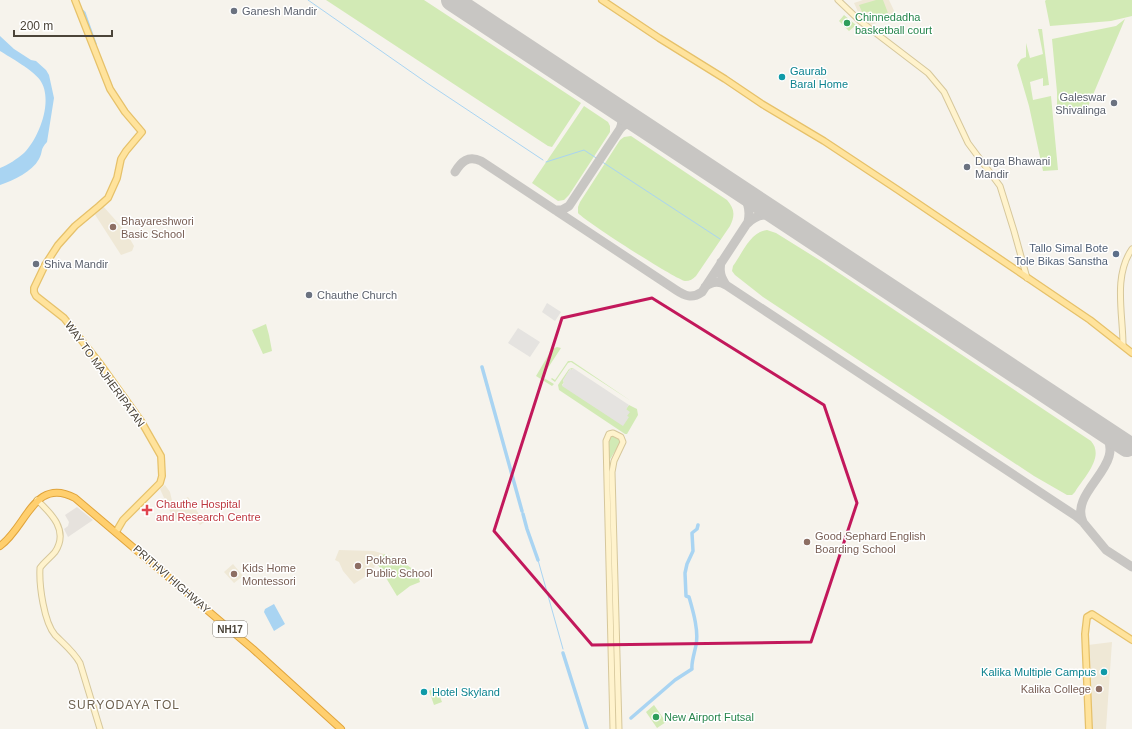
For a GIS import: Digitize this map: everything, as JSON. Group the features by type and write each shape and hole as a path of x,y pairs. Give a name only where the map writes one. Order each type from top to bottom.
{"highway":[{"name":"PRITHVI HIGHWAY","path":"37,500 52,493 61,492 75,498 253,649 341,729"},
{"path":"0,546 12,536 37,500"}],"main road":[{"name":"WAY TO MAJHERIPATAN","path":"75,0 110,89 125,112 142,132 121,160 117,178 108,198 75,226 58,245 45,265 34,292 36,296 64,318 101,365 141,421 161,456 162,476 160,482 123,520 116,532"},
{"path":"602,0 762,104 824,141 1090,320 1132,353"},
{"path":"1089,729 1085,634 1086,617 1092,614 1132,640"}],"street":[{"path":"838,0 860,21 928,73 944,92 968,143 1000,186 1027,278"},
{"path":"1123,345 1122,271 1126,258 1132,249"},
{"path":"613,729 606,441 609,434 613,433 621,437 623,442 622,447 614,461 612,472 619,729"},
{"path":"37,500 52,514 57,521 59,537 59,544 56,550 40,568 43,608 54,634 80,663 100,729"}],"highlighted area":[{"path":"652,298 824,405 857,503 811,642 592,645 494,531 562,318"}],"shaded area":[{"path":"863,0 889,0 897,17 870,25 859,14 854,3"},
{"name":"Bhayareshwori Basic School","path":"103,206 126,232 134,246 132,251 121,255 94,213"},
{"path":"547,303 561,312 555,321 542,312"},
{"path":"518,328 540,342 530,357 508,343"},
{"path":"573,368 629,405 626,409 630,412 627,416 629,417 623,426 562,386 564,382 563,380 570,369 572,370"},
{"path":"165,485 170,492 173,505 188,497 202,519 206,521 200,525 194,517 184,521 182,517 174,520 160,489"},
{"path":"77,507 93,520 68,537 64,529 68,526 69,522 65,515"},
{"name":"Pokhara Public School","path":"339,550 374,551 384,554 369,574 354,584 343,571 339,562 335,560"},
{"name":"Kids Home Montessori","path":"233,564 243,576 234,583 224,572"},
{"name":"Kalika College","path":"1112,642 1106,729 1091,729 1088,645"}],"green space":[{"path":"326,0 424,0 581,103 552,147 548,146"},
{"path":"876,0 883,0 888,13 873,18 870,12 862,12 859,5"},
{"path":"1046,0 1132,0 1132,16 1111,21 1050,26"},
{"name":"Chinnedadha basketball court","path":"844,15 856,25 849,31 839,21"},
{"path":"1125,19 1087,109 1080,113 1057,110 1057,92 1052,39 1116,26"},
{"path":"1038,29 1042,29 1049,85 1043,86 1043,78 1030,82 1033,100 1051,96 1058,170 1043,171 1029,106 1017,65 1021,59 1026,57 1026,43 1030,58 1043,54"},
{"path":"584,106 608,122 610,132 569,195 564,200 558,201 532,183"},
{"path":"631,136 727,200 732,206 733,219 730,226 693,279 685,281 665,271 613,238 578,213 580,202 620,140 624,137"},
{"path":"767,230 776,233 821,261 1091,441 1095,447 1096,454 1092,467 1075,492 1072,495 1067,495 1034,476 763,297 735,275 732,271 733,266 747,244 756,235"},
{"path":"266,324 272,351 263,354 252,330"},
{"path":"557,347 561,348 542,377 554,384 552,386 536,376 552,349"},
{"path":"568,361 572,361 631,401 571,362 568,363 555,382 551,379 552,378 555,380"},
{"path":"573,368 572,370 570,369 562,385 628,417 626,409 629,405 637,409 638,415 627,434 559,390 558,385 569,369"},
{"path":"610,437 620,440 620,443 608,461 608,439"},
{"path":"384,554 401,561 423,576 419,579 420,582 410,586 397,596 377,563"},
{"path":"436,687 442,702 434,705 429,691"},
{"name":"New Airport Futsal","path":"654,705 666,722 657,728 646,712"}],"water":[{"path":"0,36 14,49 31,60 36,61 46,70 49,75 54,98 47,142 43,147 36,164 17,178 0,185 0,168 12,162 24,153 35,138 43,118 46,98 44,88 37,76 22,64 0,51"},
{"path":"274,604 285,624 274,631 264,612 265,609"}],"waterway":[{"path":"308,0 427,83 543,160"},
{"path":"81,10 84,13 95,44"},
{"path":"546,162 584,150 720,239"},
{"path":"482,367 522,511"},
{"path":"523,514 538,560"},
{"path":"631,718 675,680 692,669 697,634 689,597 686,596 685,573 693,551 692,533 697,529 698,525"},
{"path":"538,560 563,649"},
{"path":"563,653 587,729"}],"taxiway":[{"path":"555,210 562,210 569,206 620,129 622,123 621,117 615,108"},
{"path":"620,129 628,123 643,126"},
{"path":"455,172 465,160 476,159 481,161 682,294 689,296 702,292 748,222 748,204 738,189"},
{"path":"747,224 751,220 764,215 773,215 783,218"},
{"path":"705,287 716,282 726,285 721,274 721,262"},
{"path":"726,285 1076,516 1106,550 1132,567"},
{"path":"1083,522 1081,510 1084,499 1105,466 1110,454 1109,442 1102,430"}],"runway":[{"path":"452,0 1127,446"}],"place":[{"name":"Ganesh Mandir","path":"234,11"},
{"name":"Chinnedadha basketball court","path":"847,23"},
{"name":"Gaurab Baral Home","path":"782,77"},
{"name":"Galeswar Shivalinga","path":"1114,103"},
{"name":"Durga Bhawani Mandir","path":"967,167"},
{"name":"Bhayareshwori Basic School","path":"113,227"},
{"name":"Tallo Simal Bote Tole Bikas Sanstha","path":"1116,254"},
{"name":"Shiva Mandir","path":"36,264"},
{"name":"Chauthe Church","path":"309,295"},
{"name":"Chauthe Hospital and Research Centre","path":"147,510"},
{"name":"Good Sephard English Boarding School","path":"807,542"},
{"name":"Pokhara Public School","path":"358,566"},
{"name":"Kids Home Montessori","path":"234,574"},
{"name":"Kalika Multiple Campus","path":"1104,672"},
{"name":"Kalika College","path":"1099,689"},
{"name":"Hotel Skyland","path":"424,692"},
{"name":"New Airport Futsal","path":"656,717"}],"district":[{"name":"SURYODAYA TOL","path":"124,705"}]}
